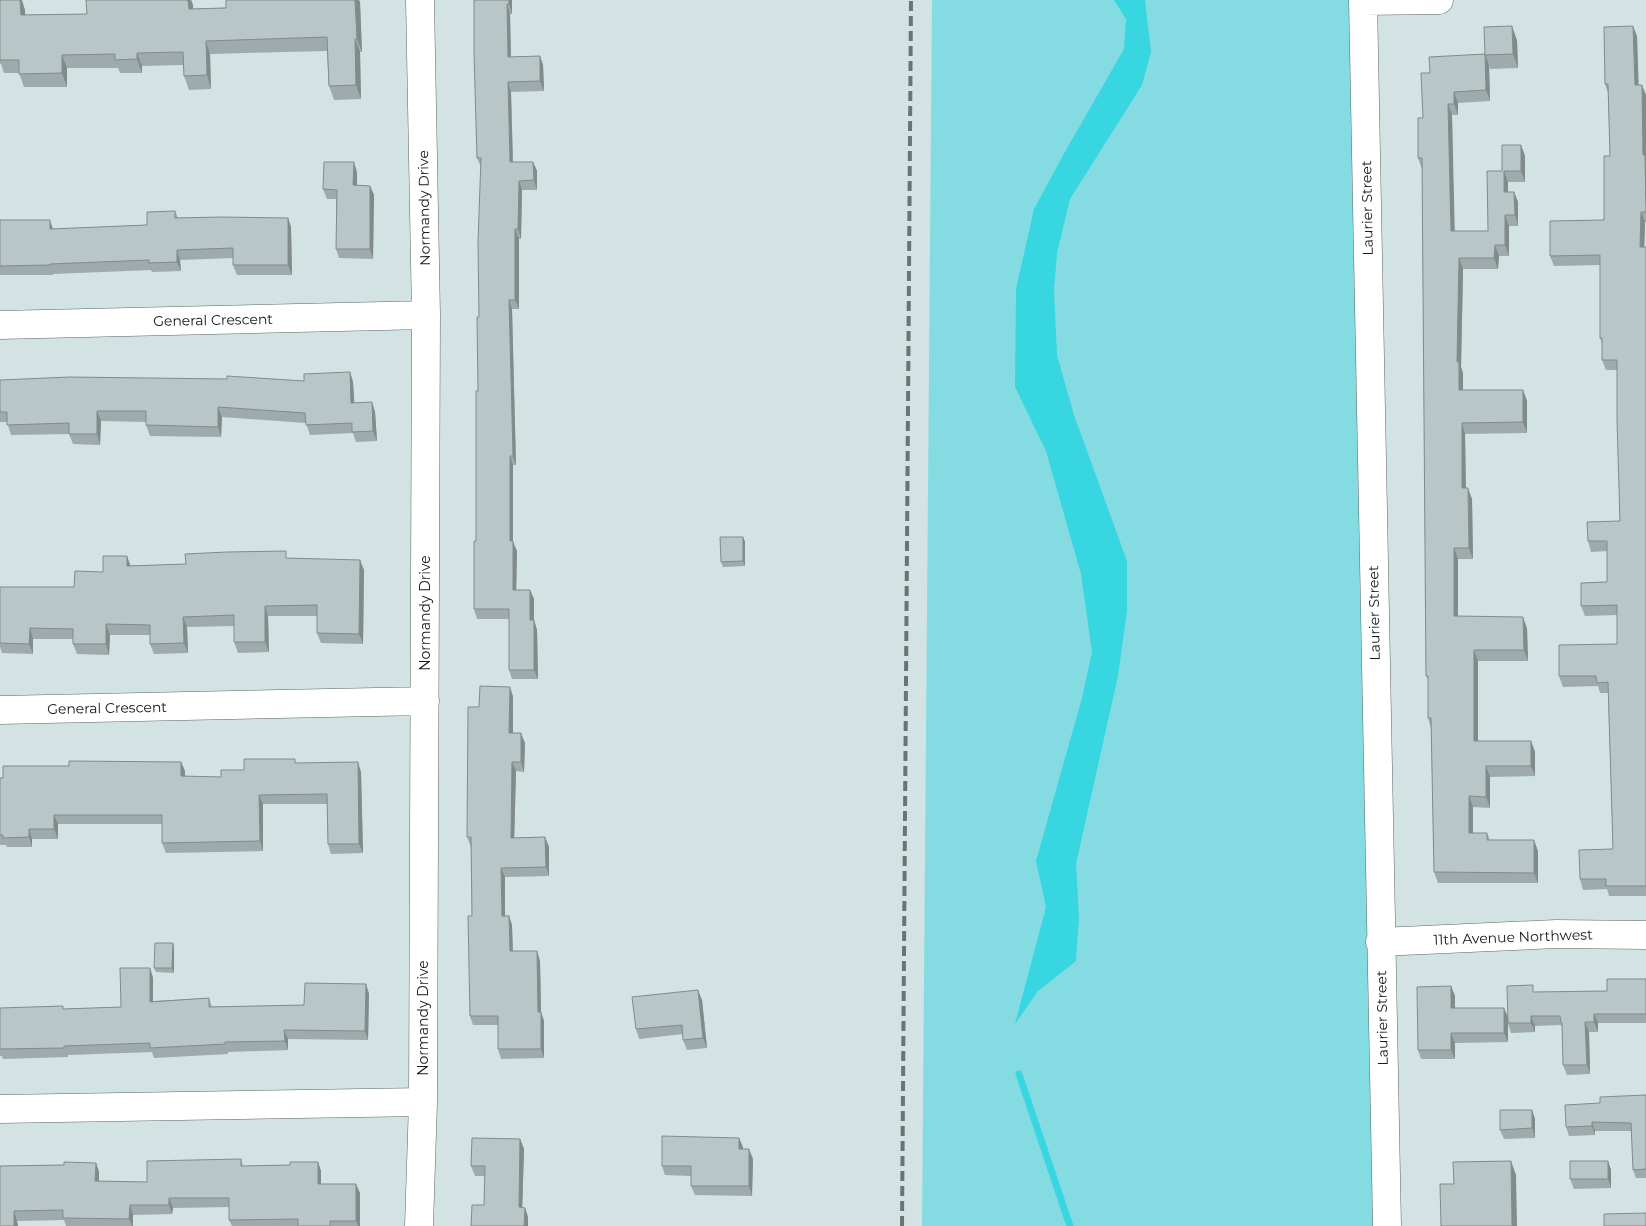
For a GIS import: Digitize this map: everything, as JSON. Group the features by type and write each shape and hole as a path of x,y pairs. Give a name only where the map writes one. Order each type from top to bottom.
{"street":[{"name":"Normandy Drive","path":"419,1226 422,1102 426,315 420,0"},
{"path":"1363,1 1439,0"},
{"name":"Laurier Street","path":"1363,1 1387,1226"},
{"name":"General Crescent","path":"0,325 426,315"},
{"name":"General Crescent","path":"0,710 425,701"},
{"name":"11th Avenue Northwest","path":"1380,942 1556,934 1646,935"},
{"path":"0,1109 422,1102"}],"shaded area":[{"path":"932,0 1352,0 1374,1226 922,1226"},
{"path":"1114,0 1145,0 1151,52 1142,85 1070,199 1057,253 1054,290 1057,355 1074,415 1127,561 1127,611 1118,676 1076,864 1079,918 1076,961 1038,991 1015,1024 1046,907 1036,861 1082,698 1092,652 1081,574 1046,451 1015,387 1016,289 1034,209 1124,49 1126,19"}],"building":[{"path":"0,0 20,0 21,15 87,14 86,0 188,0 189,9 226,8 226,0 355,0 357,39 355,39 356,85 329,86 327,37 206,41 207,75 184,76 183,52 137,53 137,59 115,60 115,54 62,55 62,73 19,74 19,60 0,60"},
{"path":"474,0 509,0 509,4 507,4 508,57 540,56 540,81 508,82 510,162 533,162 534,180 519,181 518,229 515,229 515,300 509,300 513,456 510,456 510,541 513,541 513,590 530,590 530,620 534,620 534,670 509,670 509,609 474,609 476,391 478,391 477,317 479,317 478,242 481,158 477,158"},
{"path":"1512,26 1513,54 1485,55 1484,27"},
{"path":"1633,26 1635,85 1642,85 1646,212 1641,212 1640,247 1646,247 1646,886 1606,886 1606,879 1580,879 1579,850 1613,849 1608,682 1597,683 1596,676 1559,676 1559,645 1617,644 1617,605 1581,606 1581,583 1607,582 1607,541 1588,541 1587,522 1620,521 1617,360 1602,360 1602,338 1600,338 1600,255 1550,256 1550,221 1604,220 1604,156 1610,156 1608,84 1605,84 1604,27"},
{"path":"1485,54 1486,90 1454,92 1454,104 1448,104 1451,231 1488,231 1487,171 1502,171 1502,145 1521,145 1521,171 1504,171 1504,192 1514,192 1515,215 1505,215 1505,245 1495,245 1494,258 1459,258 1457,362 1459,362 1459,390 1523,390 1523,422 1462,423 1462,488 1468,488 1469,548 1454,548 1454,616 1523,617 1524,650 1474,650 1474,741 1531,741 1531,766 1486,766 1486,797 1469,796 1469,833 1487,833 1487,840 1534,840 1534,873 1434,872 1431,718 1428,718 1428,676 1426,676 1422,158 1418,158 1418,118 1423,118 1421,73 1430,73 1429,57"},
{"path":"324,162 354,162 353,185 370,186 370,249 336,249 337,190 323,189"},
{"path":"175,211 175,218 288,218 288,265 233,265 233,248 177,250 177,262 149,263 149,260 0,266 0,220 50,220 50,229 147,225 147,212"},
{"path":"350,372 351,403 372,402 373,431 352,432 352,423 306,425 305,413 218,407 218,427 146,425 146,411 97,411 97,434 69,434 69,423 7,425 7,412 0,412 0,380 70,377 227,379 227,376 304,381 304,374"},
{"path":"720,537 743,537 743,561 721,562"},
{"path":"286,551 286,558 360,560 359,634 317,633 317,605 265,606 265,642 234,642 234,615 183,617 184,643 150,644 150,625 106,624 106,644 73,644 73,629 30,628 29,644 0,643 0,587 74,587 75,571 103,572 103,556 127,556 127,566 186,564 185,554"},
{"path":"480,686 510,687 509,733 521,733 521,762 512,762 511,838 545,837 546,867 501,868 502,916 509,916 510,951 537,951 538,1012 541,1012 541,1049 498,1049 498,1016 470,1016 468,916 472,916 471,837 467,837 468,707 479,707"},
{"path":"244,759 295,759 295,763 358,762 359,844 328,844 327,794 259,795 260,841 162,843 162,815 54,815 54,829 29,829 29,837 3,838 3,835 0,835 0,778 3,778 3,766 69,766 69,761 181,762 181,776 221,777 221,770 244,770"},
{"path":"155,943 173,943 172,968 154,968"},
{"path":"120,968 150,968 150,1002 209,998 209,1007 304,1005 305,983 366,984 365,1031 284,1030 285,1041 225,1042 225,1044 150,1048 150,1043 64,1046 64,1048 0,1049 0,1008 63,1006 63,1009 121,1007"},
{"path":"1607,979 1646,979 1646,1014 1594,1014 1594,1022 1585,1022 1587,1065 1563,1065 1562,1023 1560,1016 1531,1016 1531,1023 1508,1023 1507,986 1533,985 1533,992 1607,991"},
{"path":"1451,986 1451,1008 1504,1008 1504,1033 1451,1033 1451,1050 1418,1050 1417,987"},
{"path":"698,990 703,1038 683,1040 682,1025 636,1029 632,997"},
{"path":"1646,1095 1646,1169 1633,1170 1631,1123 1592,1122 1592,1126 1566,1127 1565,1105 1600,1103 1600,1097"},
{"path":"1500,1110 1532,1110 1532,1128 1500,1130"},
{"path":"662,1136 739,1138 739,1149 749,1149 749,1186 691,1186 691,1166 662,1166"},
{"path":"472,1138 520,1139 519,1207 525,1208 524,1226 471,1226 472,1205 484,1205 485,1166 471,1166"},
{"path":"241,1159 241,1166 290,1165 290,1162 318,1162 318,1184 356,1184 356,1221 330,1221 330,1226 298,1226 298,1219 229,1220 229,1198 169,1198 169,1205 130,1205 129,1219 63,1218 63,1210 14,1211 14,1226 0,1226 0,1166 64,1165 64,1162 96,1163 95,1181 147,1182 147,1161"},
{"path":"1511,1161 1512,1226 1441,1226 1440,1184 1454,1184 1453,1162"},
{"path":"1570,1161 1608,1161 1608,1179 1570,1179"},
{"path":"1646,1213 1646,1226 1604,1226 1604,1214"}],"waterway":[{"path":"1019,1074 1070,1226"}],"railway":[{"path":"902,1226 911,0"}]}
